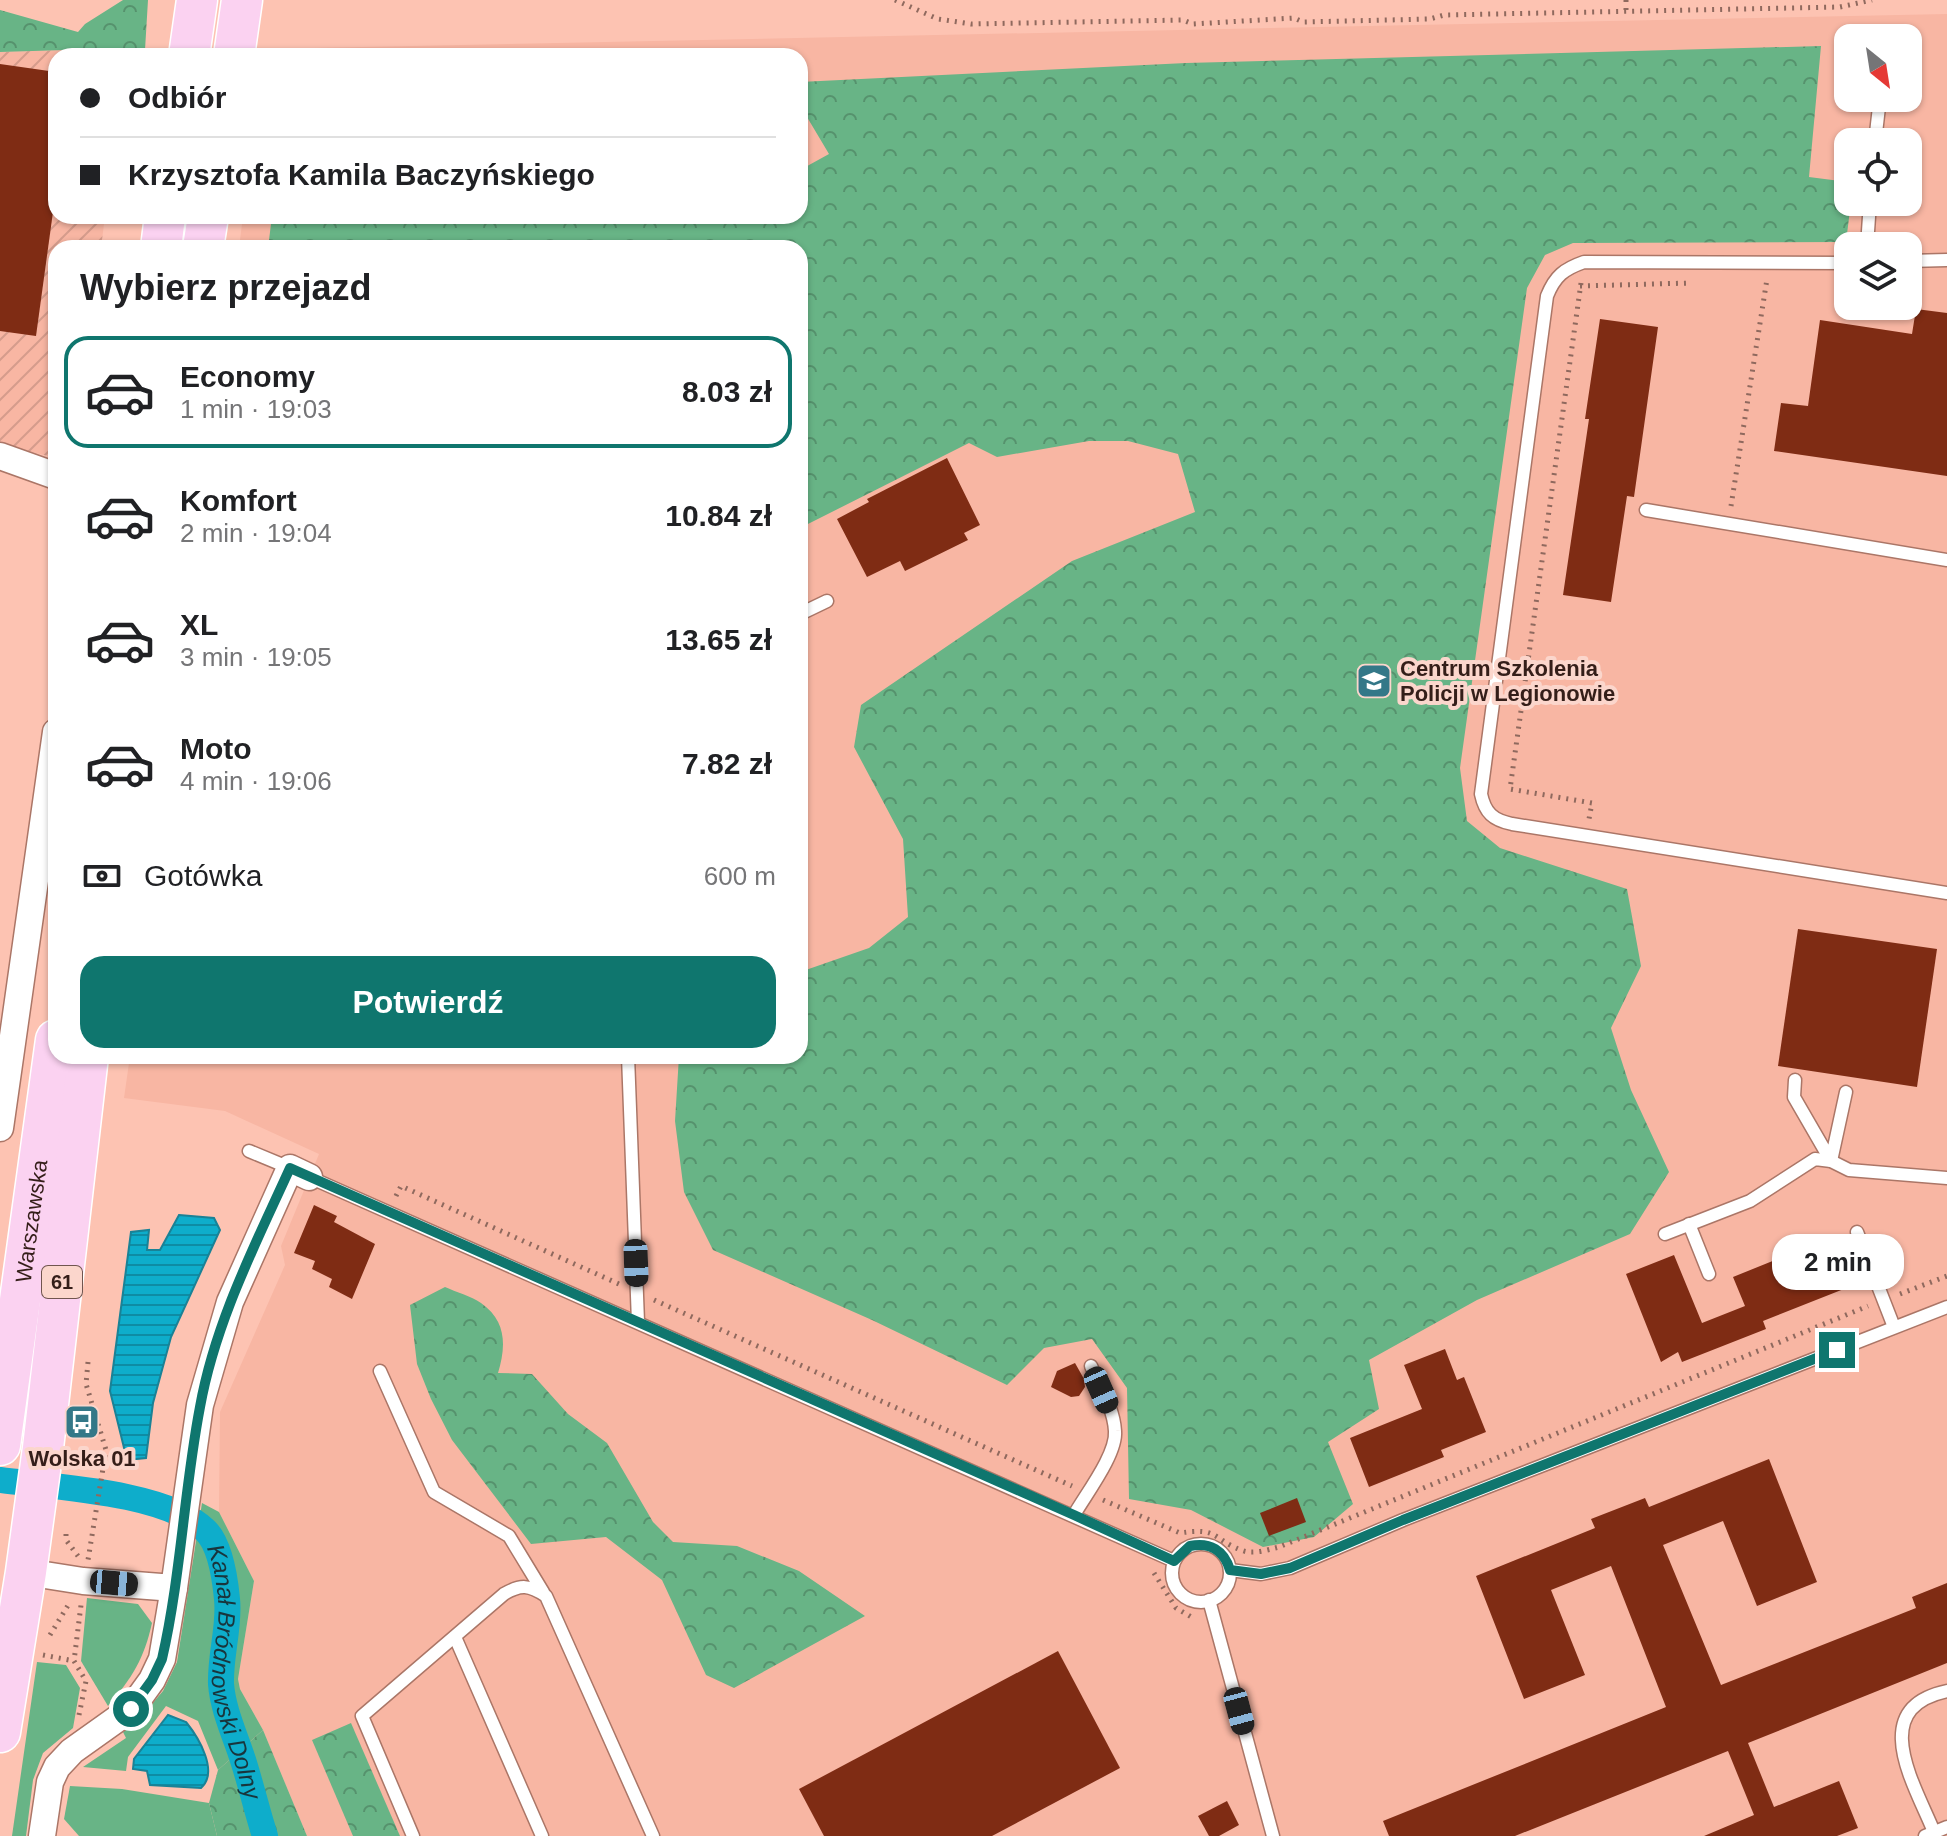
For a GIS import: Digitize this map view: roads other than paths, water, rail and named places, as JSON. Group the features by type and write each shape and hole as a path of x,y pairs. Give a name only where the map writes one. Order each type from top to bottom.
{"main road":[{"path":"190,48 197,0"},
{"path":"235,48 242,0"},
{"name":"61","path":"59,1064 64,1104"},
{"name":"61","path":"64,1104 84,1064"},
{"name":"Warszawska","path":"0,1444 64,1104"},
{"name":"Warszawska","path":"0,1732 26,1572 50,1522 43,1448 64,1104"}],"street":[{"path":"0,456 48,473"},
{"path":"0,1128 6,1042 48,782"},
{"path":"42,1836 50,1782 57,1767 72,1751 131,1709 152,1680 162,1659 200,1405 230,1302 300,1172"},
{"path":"26,1572 85,1574 174,1588"}],"lane":[{"path":"1922,261 1947,260"},
{"path":"1834,263 1584,262 1566,268 1553,282 1547,296 1481,794 1484,808 1495,820 1947,893"},
{"path":"1646,510 1947,560"},
{"path":"808,610 827,601"},
{"path":"628,1064 638,1322"},
{"path":"1795,1080 1794,1097 1831,1161"},
{"path":"1831,1161 1846,1092"},
{"path":"249,1151 1174,1561"},
{"path":"1665,1234 1750,1201 1815,1159 1831,1161 1849,1170 1947,1178"},
{"path":"1689,1224 1709,1274"},
{"path":"1857,1232 1894,1327"},
{"path":"1230,1570 1261,1574 1290,1568 1403,1520 1947,1307"},
{"path":"1074,1515 1112,1450 1115,1433 1111,1413 1091,1366"},
{"path":"380,1371 434,1492 509,1536 546,1596 653,1836"},
{"path":"1190,1546 1211,1546 1220,1551 1230,1570 1225,1589 1209,1600 1191,1600 1183,1595 1173,1580 1174,1561 1190,1546"},
{"path":"413,1836 362,1716 504,1594 517,1586 532,1586 546,1596"},
{"path":"1209,1600 1272,1836"},
{"path":"455,1637 542,1836"},
{"path":"1947,1691 1918,1703 1904,1718 1900,1740 1929,1834 1947,1827"}],"water":[{"path":"179,1215 214,1218 220,1230 171,1337 153,1403 146,1458 127,1460 110,1391 131,1232 149,1230 147,1250 160,1250"},
{"path":"168,1715 186,1722 201,1746 208,1773 201,1788 150,1785 147,1771 133,1769 134,1759"}],"waterway":[{"name":"Kanał Bródnowski Dolny","path":"0,1480 137,1499 187,1517 210,1536 221,1562 227,1599 222,1694 265,1836"}],"place":[{"name":"Centrum Szkolenia Policji w Legionowie","path":"1374,681"},
{"name":"Wolska 01","path":"82,1422"}]}
